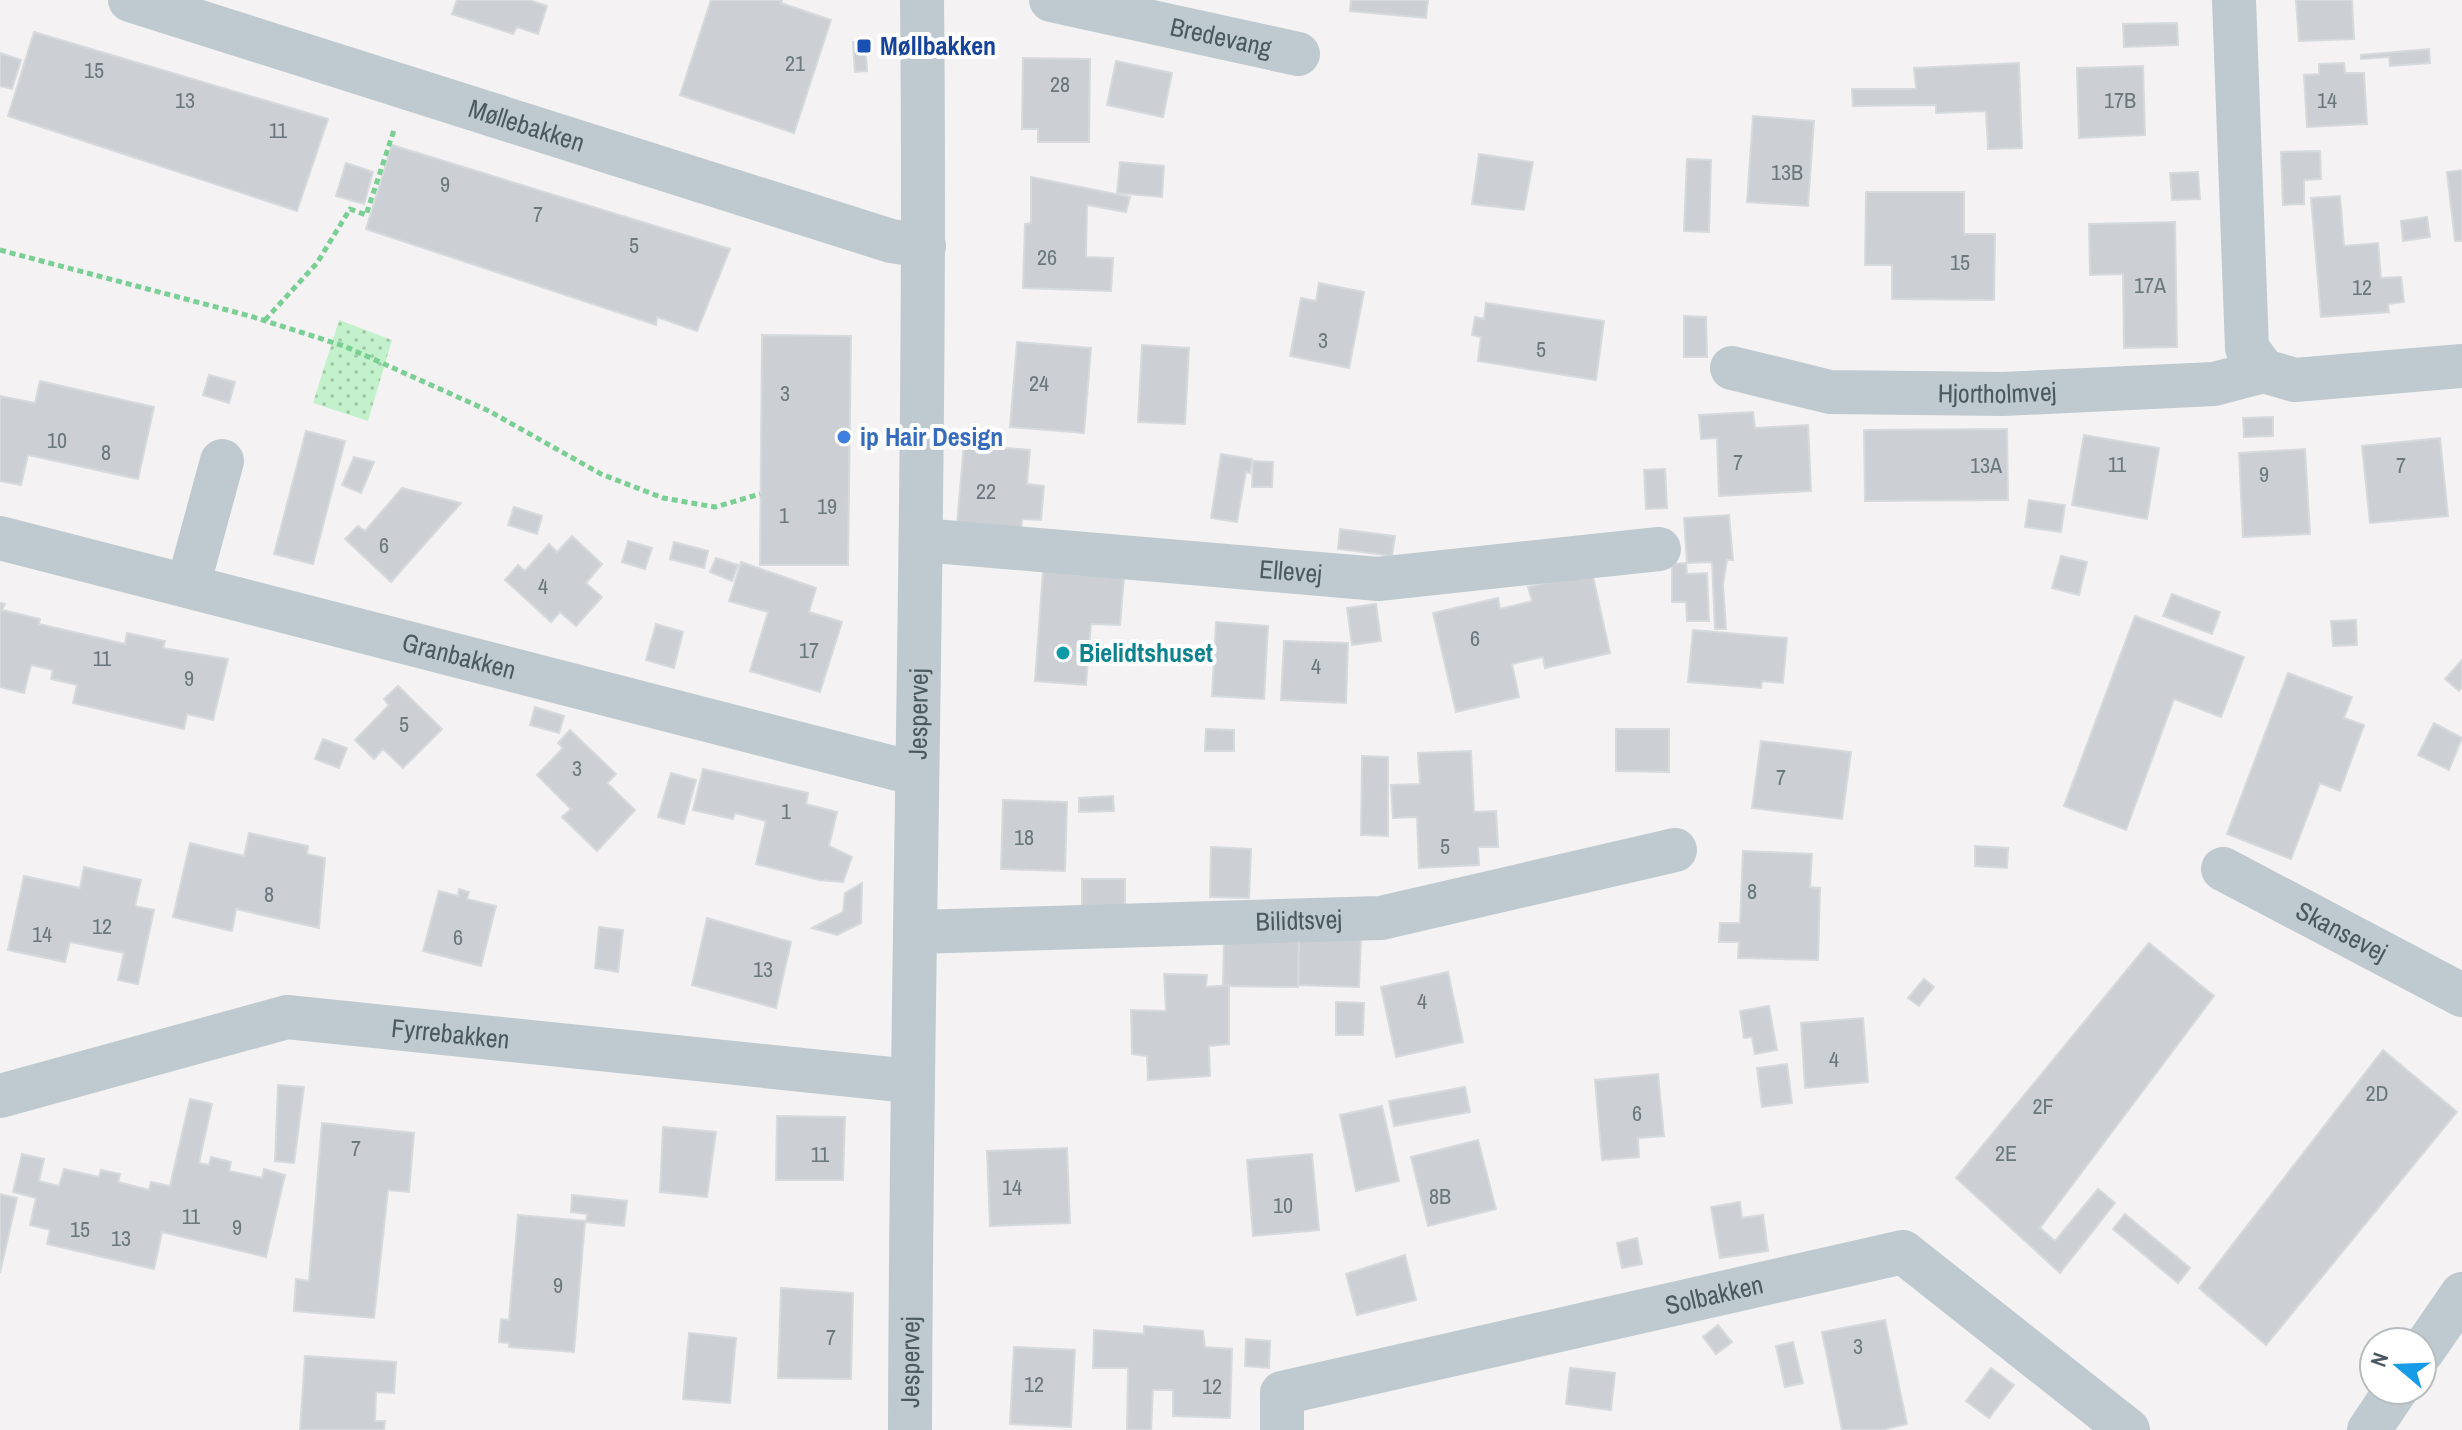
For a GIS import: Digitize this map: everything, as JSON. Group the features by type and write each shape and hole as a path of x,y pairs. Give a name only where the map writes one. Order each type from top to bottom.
{"street":[{"name":"Møllebakken","path":"130,0 891,241 924,246"},
{"name":"Jespervej","path":"910,1430 910,1081 922,540 922,0"},
{"name":"Bredevang","path":"1051,0 1298,54"},
{"path":"2234,0 2247,348 2264,371"},
{"name":"Hjortholmvej","path":"1732,368 1830,392 2003,394 2214,384 2264,371 2295,380 2462,366"},
{"path":"188,586 222,461"},
{"name":"Granbakken","path":"0,538 917,774"},
{"name":"Ellevej","path":"922,540 1378,579 1659,549"},
{"name":"Bilidtsvej","path":"915,932 1381,918 1675,850"},
{"name":"Skansevej","path":"2223,869 2462,995"},
{"name":"Fyrrebakken","path":"0,1096 287,1017 910,1081"},
{"name":"Solbakken","path":"1282,1430 1282,1393 1903,1252 2128,1430"},
{"path":"2438,1329 2462,1294"},
{"path":"2369,1430 2385,1406"}],"path":[{"path":"265,320 317,263 350,209 366,215 408,88"},
{"path":"0,250 265,320 344,346 489,411 601,474 663,498 715,507 760,494"}],"green space":[{"path":"339,320 392,340 368,421 313,403"}],"building":[{"path":"457,0 529,0 547,6 538,34 517,27 513,34 452,14"},
{"path":"711,0 782,0 781,3 831,20 794,133 680,95"},
{"path":"1351,0 1428,0 1426,18 1350,11"},
{"path":"2296,0 2352,0 2354,39 2299,41"},
{"path":"2177,23 2178,45 2124,47 2123,24"},
{"path":"34,32 328,119 297,211 8,116"},
{"path":"853,42 865,42 867,71 855,72"},
{"path":"2429,49 2430,63 2390,66 2389,57 2361,59 2361,55"},
{"path":"0,53 21,60 12,89 0,86"},
{"path":"1023,58 1090,59 1089,142 1038,142 1038,129 1022,129"},
{"path":"1116,61 1172,73 1163,117 1107,105"},
{"path":"2019,63 2022,148 1988,149 1986,111 1936,113 1936,105 1853,106 1852,89 1916,89 1914,68"},
{"path":"2344,63 2345,73 2364,73 2367,124 2307,127 2304,75 2319,74 2319,64"},
{"path":"2143,66 2145,135 2079,138 2077,68"},
{"path":"1753,116 1814,121 1808,206 1747,202"},
{"path":"392,145 730,249 697,331 657,317 656,325 366,229"},
{"path":"2320,151 2321,179 2304,180 2304,204 2283,205 2281,152"},
{"path":"1479,154 1533,162 1524,210 1472,204"},
{"path":"1687,159 1711,160 1709,232 1684,231"},
{"path":"1120,162 1164,166 1162,197 1117,193"},
{"path":"346,163 373,172 364,204 336,196"},
{"path":"2462,170 2462,241 2455,241 2447,172"},
{"path":"2198,172 2200,199 2172,200 2170,173"},
{"path":"1031,177 1130,197 1126,212 1087,205 1086,257 1113,258 1111,291 1023,288 1025,224 1031,223"},
{"path":"1866,192 1964,192 1964,234 1995,234 1994,300 1892,299 1892,265 1865,265"},
{"path":"2340,196 2344,246 2378,243 2381,278 2401,277 2404,302 2388,304 2389,312 2321,317 2311,198"},
{"path":"2427,217 2430,237 2403,241 2401,221"},
{"path":"2175,222 2177,347 2124,348 2123,274 2090,275 2089,224"},
{"path":"1319,283 1364,292 1349,368 1290,356 1301,298 1316,301"},
{"path":"1486,303 1604,321 1596,380 1478,361 1481,337 1472,335 1475,317 1484,319"},
{"path":"1684,316 1706,317 1707,357 1684,357"},
{"path":"762,335 851,336 848,565 760,565"},
{"path":"1017,342 1091,348 1084,433 1010,427"},
{"path":"1142,345 1189,348 1185,424 1138,422"},
{"path":"209,375 235,382 229,403 203,395"},
{"path":"40,381 154,407 138,479 28,455 21,485 0,481 0,396 35,403"},
{"path":"1753,412 1755,428 1808,425 1811,491 1719,496 1717,438 1701,439 1699,415"},
{"path":"2273,417 2273,436 2244,437 2243,418"},
{"path":"2007,429 2008,500 1865,501 1864,430"},
{"path":"306,431 345,441 313,564 274,554"},
{"path":"2084,435 2159,448 2147,519 2072,505"},
{"path":"2440,438 2448,516 2370,523 2362,446"},
{"path":"964,444 1030,450 1027,484 1044,486 1041,520 1022,519 1021,530 957,524"},
{"path":"2305,449 2310,534 2243,537 2239,453"},
{"path":"1221,454 1252,459 1250,473 1246,472 1237,522 1211,518"},
{"path":"354,457 374,462 361,493 342,485"},
{"path":"1253,461 1273,462 1272,487 1252,487"},
{"path":"1665,469 1667,508 1646,509 1644,470"},
{"path":"402,488 461,503 391,582 345,539 358,526 365,531"},
{"path":"2029,500 2065,505 2061,532 2025,527"},
{"path":"514,507 542,516 537,534 508,525"},
{"path":"1729,515 1733,560 1727,560 1723,585 1726,629 1715,629 1712,562 1687,563 1684,518"},
{"path":"1340,529 1395,536 1392,556 1338,549"},
{"path":"572,536 602,564 586,583 602,597 576,626 560,612 551,622 505,580 518,565 525,571 549,544 557,552"},
{"path":"628,541 652,548 645,569 622,562"},
{"path":"674,542 708,551 704,568 670,559"},
{"path":"2061,556 2087,562 2079,595 2052,588"},
{"path":"716,558 738,565 732,581 710,572"},
{"path":"741,562 816,588 809,612 842,622 820,692 750,671 768,612 729,601"},
{"path":"1686,563 1687,574 1707,573 1709,621 1687,621 1686,602 1672,602 1672,564"},
{"name":"Bielidtshuset","path":"1043,571 1124,578 1120,625 1091,624 1086,685 1035,681"},
{"path":"1592,572 1610,653 1545,668 1543,657 1512,664 1519,697 1456,712 1433,613 1498,598 1500,609 1532,601 1528,587"},
{"path":"2172,594 2220,612 2212,634 2163,616"},
{"path":"0,603 5,604 2,610 40,619 39,624 125,644 127,633 165,641 163,648 228,659 213,720 187,714 184,729 73,703 77,685 51,679 53,670 31,665 24,693 0,687"},
{"path":"1376,604 1381,641 1352,645 1347,608"},
{"path":"2135,616 2244,657 2221,717 2174,699 2126,830 2064,806"},
{"path":"2356,620 2357,645 2333,646 2331,621"},
{"path":"1216,622 1268,626 1264,699 1212,696"},
{"path":"656,624 683,632 674,668 646,660"},
{"path":"1693,630 1787,638 1783,683 1762,681 1761,688 1688,682"},
{"path":"1284,641 1348,643 1346,703 1281,700"},
{"path":"2462,660 2462,687 2459,691 2445,679"},
{"path":"2288,673 2352,697 2344,718 2364,725 2340,791 2320,783 2291,859 2227,834"},
{"path":"398,686 442,729 403,768 383,749 374,759 355,740 389,705 384,699"},
{"path":"535,707 564,716 559,733 530,725"},
{"path":"2434,723 2462,738 2449,770 2418,755"},
{"path":"1206,729 1234,730 1234,751 1205,751"},
{"path":"1616,729 1669,729 1669,772 1616,771"},
{"path":"570,730 616,774 607,783 635,810 597,851 562,817 571,809 537,775 563,748 558,743"},
{"path":"323,739 347,748 339,768 315,759"},
{"path":"1761,741 1851,752 1842,819 1752,808"},
{"path":"1471,751 1474,812 1496,811 1498,847 1478,847 1479,865 1419,868 1417,817 1393,818 1391,785 1420,784 1418,753"},
{"path":"1362,756 1388,757 1388,836 1361,835"},
{"path":"703,769 808,793 806,804 837,812 829,846 852,857 843,882 819,880 756,864 766,821 735,813 733,819 693,810"},
{"path":"671,773 696,780 684,824 658,817"},
{"path":"1113,796 1114,811 1079,812 1079,798"},
{"path":"1003,800 1067,802 1065,871 1001,869"},
{"path":"249,833 308,846 307,854 325,858 319,928 236,909 232,931 173,917 190,843 244,856"},
{"path":"1975,846 2008,848 2007,868 1975,866"},
{"path":"1211,847 1251,849 1249,898 1210,897"},
{"path":"1743,851 1812,854 1810,887 1820,888 1818,960 1738,958 1739,942 1719,942 1720,923 1740,923"},
{"path":"84,867 141,880 135,906 154,910 138,984 118,980 124,953 70,942 65,962 8,950 24,876 80,888"},
{"path":"1082,879 1125,879 1125,906 1082,906"},
{"path":"862,883 861,923 837,935 812,928 843,912 845,893"},
{"path":"459,889 469,892 467,899 496,906 481,966 423,951 439,891 458,896"},
{"path":"707,918 791,942 776,1008 692,985"},
{"path":"599,927 623,930 618,972 595,968"},
{"path":"1299,937 1361,940 1359,987 1297,985"},
{"path":"1224,940 1299,942 1298,987 1223,986"},
{"path":"2149,943 2214,996 2040,1228 2055,1241 2098,1189 2115,1203 2060,1273 1956,1178"},
{"path":"1448,972 1463,1042 1396,1057 1381,987"},
{"path":"1164,974 1207,975 1206,987 1229,985 1229,1044 1209,1046 1210,1076 1148,1080 1147,1056 1132,1054 1131,1010 1166,1011"},
{"path":"1924,979 1934,987 1919,1006 1908,998"},
{"path":"1336,1002 1364,1003 1363,1035 1336,1035"},
{"path":"1769,1006 1777,1050 1755,1054 1752,1037 1744,1038 1740,1011"},
{"path":"1863,1018 1868,1082 1805,1088 1801,1023"},
{"path":"2383,1050 2457,1112 2266,1345 2199,1288"},
{"path":"1787,1064 1792,1103 1762,1107 1757,1068"},
{"path":"1658,1074 1664,1136 1638,1138 1639,1157 1602,1160 1595,1080"},
{"path":"278,1085 304,1087 294,1163 275,1161"},
{"path":"1465,1087 1470,1112 1394,1126 1389,1101"},
{"path":"190,1099 212,1104 199,1163 209,1165 211,1157 231,1162 229,1171 262,1178 264,1169 285,1175 266,1257 162,1232 154,1269 47,1244 50,1230 30,1225 36,1198 13,1192 22,1154 44,1159 39,1181 59,1186 64,1169 99,1177 101,1170 120,1174 118,1182 149,1190 151,1182 170,1186"},
{"path":"1382,1106 1399,1181 1356,1191 1340,1115"},
{"path":"777,1116 845,1117 843,1180 776,1180"},
{"path":"322,1123 414,1133 409,1192 388,1190 374,1318 294,1311 296,1279 309,1281"},
{"path":"663,1127 716,1132 707,1197 660,1192"},
{"path":"1478,1140 1496,1209 1428,1226 1411,1157"},
{"path":"1067,1148 1070,1223 990,1226 987,1151"},
{"path":"1312,1154 1319,1230 1253,1236 1247,1160"},
{"path":"0,1194 17,1198 0,1273"},
{"path":"572,1195 627,1201 624,1226 586,1222 587,1214 571,1212"},
{"path":"1740,1202 1742,1218 1763,1215 1768,1251 1720,1258 1711,1207"},
{"path":"2125,1214 2190,1268 2178,1283 2113,1229"},
{"path":"518,1215 585,1221 574,1352 509,1347 509,1343 499,1342 501,1319 509,1320"},
{"path":"1637,1238 1642,1264 1622,1268 1617,1243"},
{"path":"1405,1255 1416,1300 1357,1315 1346,1274"},
{"path":"781,1288 853,1293 851,1379 778,1378"},
{"path":"1885,1320 1907,1424 1881,1430 1842,1430 1822,1332"},
{"path":"1718,1325 1732,1342 1716,1354 1703,1337"},
{"path":"1144,1326 1203,1331 1205,1347 1232,1349 1230,1418 1173,1416 1173,1390 1153,1390 1151,1430 1127,1430 1128,1368 1093,1368 1094,1330 1144,1334"},
{"path":"689,1333 736,1338 730,1403 683,1399"},
{"path":"1246,1339 1270,1341 1269,1368 1245,1366"},
{"path":"1793,1342 1803,1383 1785,1387 1776,1346"},
{"path":"1014,1347 1075,1350 1071,1427 1010,1424"},
{"path":"305,1356 396,1362 394,1393 376,1392 375,1421 385,1421 384,1430 300,1430"},
{"path":"1570,1368 1615,1373 1611,1410 1566,1404"},
{"path":"1991,1368 2014,1385 1989,1418 1966,1401"}],"place":[{"name":"Møllbakken","path":"864,46"},
{"name":"ip Hair Design","path":"844,437"},
{"name":"Bielidtshuset","path":"1063,653"}]}
